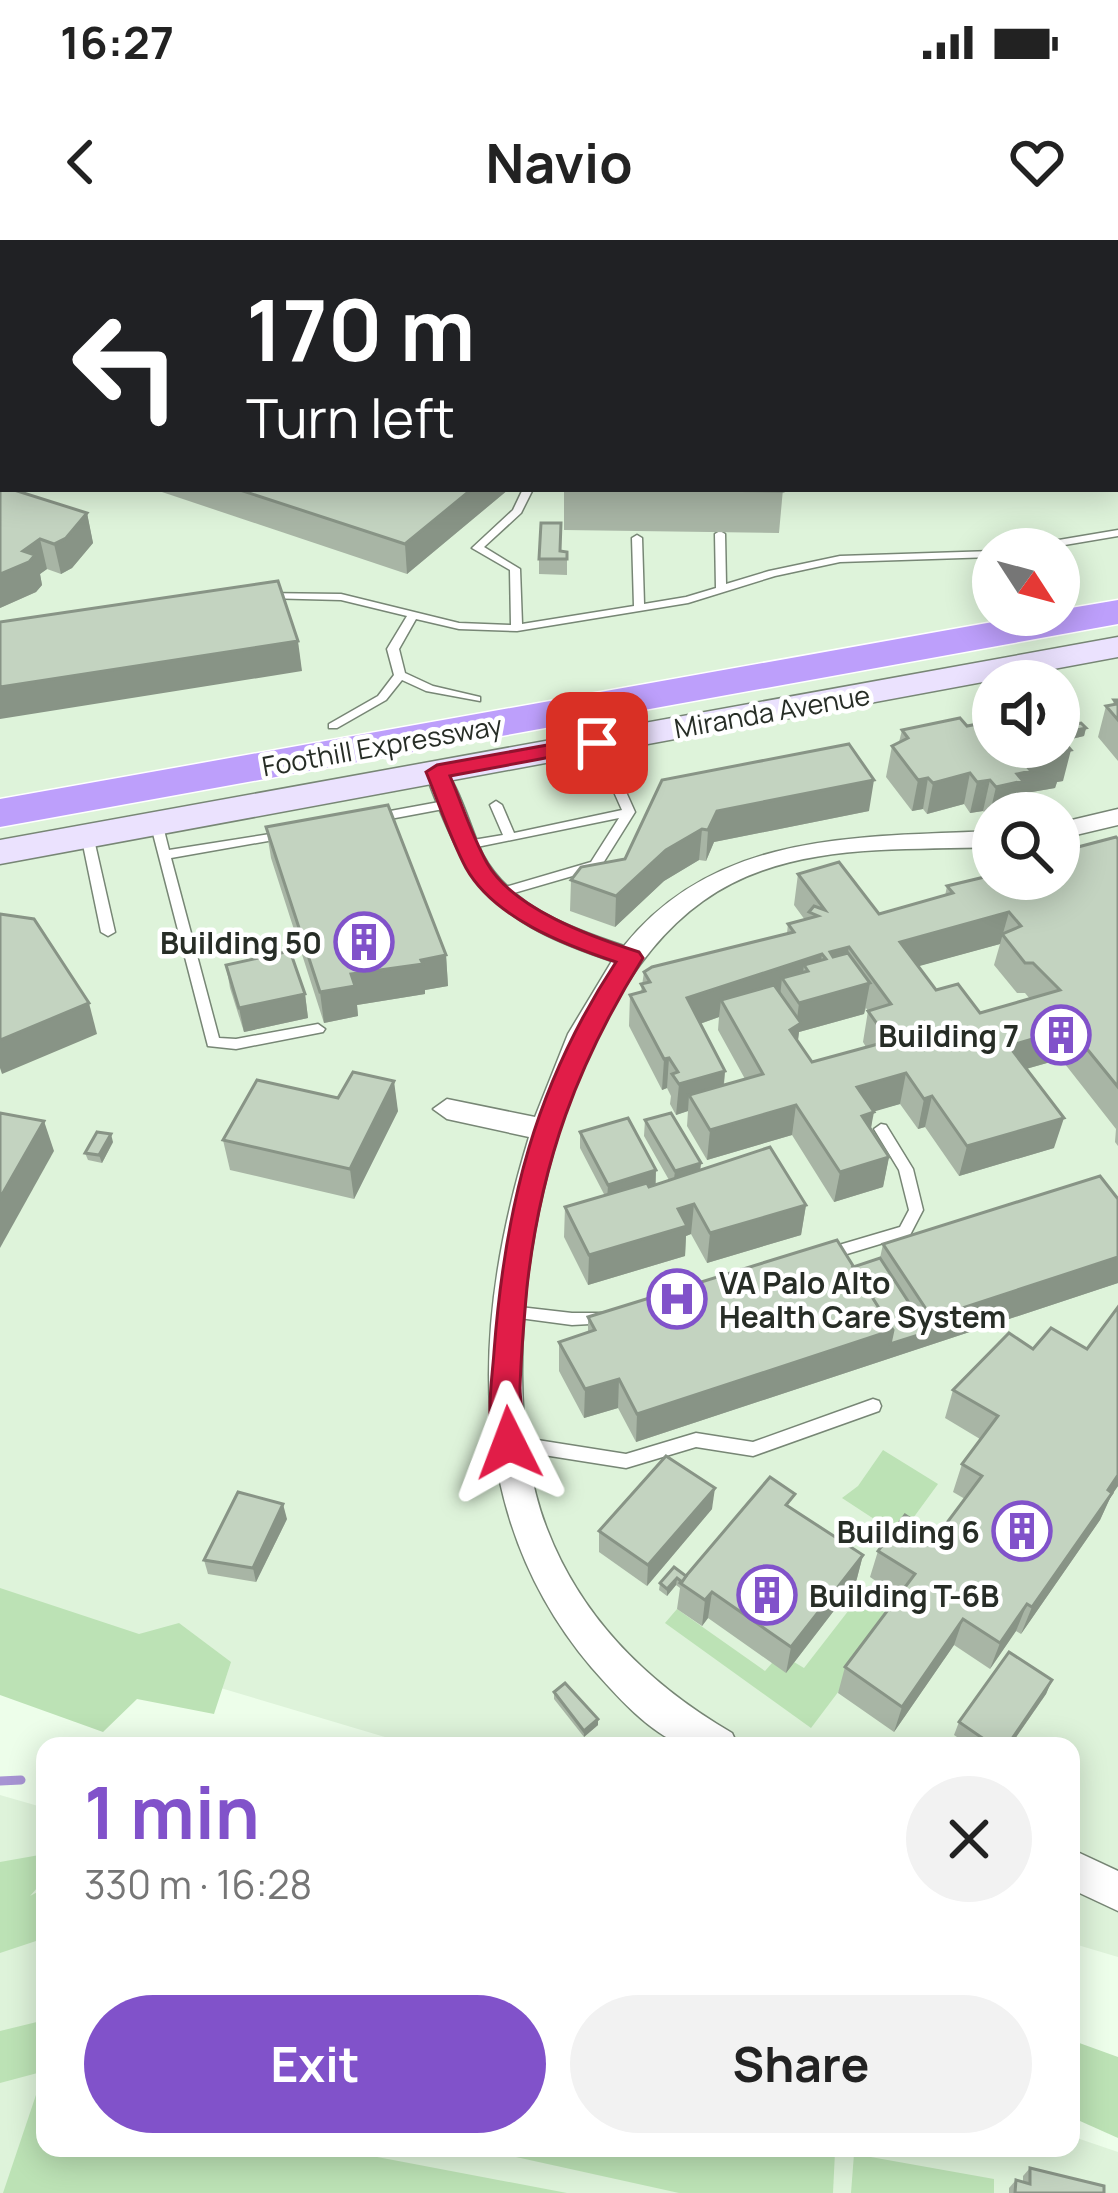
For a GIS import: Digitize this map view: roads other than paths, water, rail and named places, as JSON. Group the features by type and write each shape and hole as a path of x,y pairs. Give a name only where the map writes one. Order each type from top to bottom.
{"highway":[{"path":"1080,586 1118,579"},
{"name":"Foothill Expressway","path":"0,786 972,606"},
{"name":"Foothill Expressway","path":"0,813 1118,612"}],"street":[{"name":"Miranda Avenue","path":"0,852 87,835 160,839 444,788 1118,647"},
{"path":"444,788 478,869 500,893 570,938 631,958"},
{"path":"1080,826 1118,817"},
{"path":"707,1737 626,1679 581,1632 540,1560 515,1488 506,1392 511,1312 523,1216 546,1130 588,1024 653,929 691,897 768,859 826,844 972,839"},
{"path":"447,1109 546,1130"},
{"path":"1080,1872 1118,1891"}],"lane":[{"path":"517,628 515,569 477,548 517,512 527,492"},
{"path":"1080,539 1118,533"},
{"path":"720,534 721,591"},
{"path":"637,538 639,609"},
{"path":"248,596 340,597 459,626 517,628 639,609 840,559 972,555"},
{"path":"413,615 393,649 400,675 430,689 476,699"},
{"path":"333,726 382,698 400,675"},
{"path":"616,784 628,812"},
{"path":"366,819 444,788"},
{"path":"496,805 510,838"},
{"path":"467,845 628,812"},
{"path":"500,893 596,865 628,812"},
{"path":"298,831 160,839 213,1043 236,1044 318,1029"},
{"path":"87,835 108,932"},
{"path":"815,1257 905,1231 916,1210 916,1196 881,1129"},
{"path":"511,1312 542,1312 592,1322 636,1309"},
{"path":"509,1443 626,1461 696,1440 753,1449 873,1406"}],"waterway":[{"path":"0,1781 21,1780"}],"place":[{"name":"Building 50","path":"364,942"},
{"name":"Building 7","path":"1061,1035"},
{"name":"VA Palo Alto Health Care System","path":"677,1299"},
{"name":"Building 6","path":"1022,1531"},
{"name":"Building T-6B","path":"767,1595"}]}
